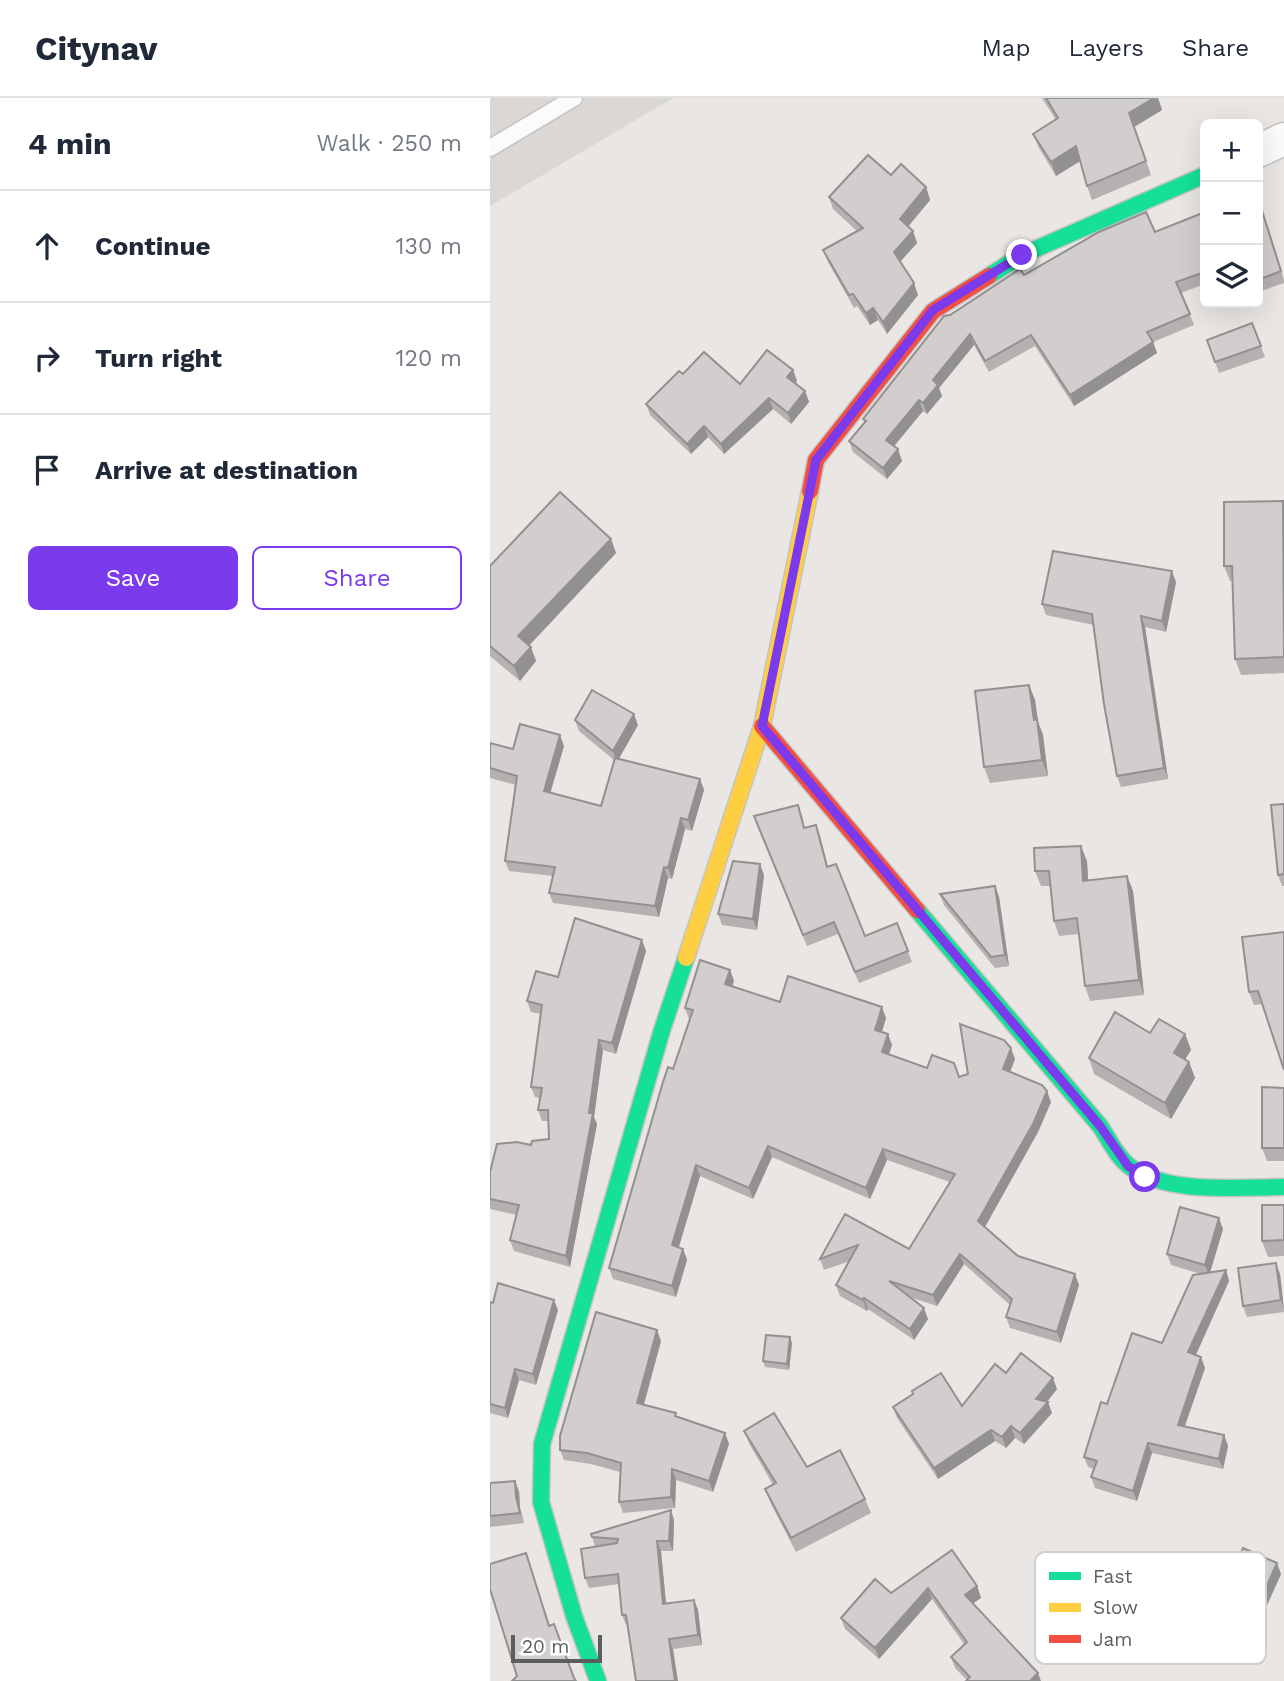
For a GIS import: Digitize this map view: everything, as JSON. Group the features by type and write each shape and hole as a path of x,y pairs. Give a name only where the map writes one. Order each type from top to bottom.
{"street":[{"path":"1263,149 1284,139"},
{"path":"598,1681 574,1616 541,1502 542,1444 662,1030 762,726 816,460 933,310 1022,255 1200,177"},
{"path":"762,726 1100,1126 1128,1166 1145,1177 1164,1182 1221,1188 1284,1187"}],"lane":[{"path":"490,148 574,98"}],"shaded area":[{"path":"490,98 673,98 490,206"}],"building":[{"path":"1046,98 1154,98 1129,113 1146,161 1087,186 1076,146 1051,162 1033,134 1058,118"},
{"path":"868,155 891,175 901,164 926,187 900,219 913,231 894,252 914,283 883,322 873,308 866,313 853,294 849,295 823,250 863,228 829,197"},
{"path":"1146,212 1155,232 1200,214 1200,274 1176,282 1190,314 1147,332 1153,342 1070,395 1031,335 985,361 970,334 933,380 938,385 923,403 919,400 886,440 898,449 883,468 849,441 866,421 863,419 944,316 950,315 1020,269 1024,275 1099,232"},
{"path":"1263,214 1281,271 1263,278"},
{"path":"1252,323 1261,346 1215,362 1207,340"},
{"path":"767,350 793,370 787,377 805,391 788,413 769,398 721,444 704,426 687,444 646,404 679,371 683,374 704,352 740,384"},
{"path":"560,492 611,539 518,636 531,647 514,666 490,646 490,566"},
{"path":"1283,501 1284,657 1235,659 1232,566 1224,566 1224,502"},
{"path":"1053,551 1172,571 1162,621 1141,616 1164,768 1117,776 1092,614 1042,604"},
{"path":"1029,685 1042,760 984,767 975,691"},
{"path":"592,690 634,714 613,751 575,720"},
{"path":"520,724 560,735 544,791 601,806 615,758 700,779 688,820 681,818 668,868 664,867 655,906 549,893 555,867 505,861 517,776 490,768 490,743 513,749"},
{"path":"1284,804 1284,874 1278,875 1271,805"},
{"path":"798,805 804,828 816,825 827,867 836,864 865,936 897,923 908,951 855,972 834,922 803,935 754,816"},
{"path":"1081,846 1083,881 1127,876 1139,980 1085,986 1077,918 1054,921 1049,871 1035,871 1034,848"},
{"path":"733,861 760,864 753,919 718,914"},
{"path":"995,886 1005,955 991,957 940,894"},
{"path":"575,918 642,940 612,1043 599,1040 589,1113 593,1113 566,1256 510,1240 519,1205 490,1199 490,1172 497,1144 517,1142 531,1145 532,1141 549,1139 548,1110 538,1110 542,1088 531,1087 542,1005 527,1001 536,971 558,977"},
{"path":"1284,932 1284,1070 1258,991 1249,992 1242,937"},
{"path":"700,960 730,970 725,984 780,1002 788,976 882,1007 875,1030 888,1034 882,1052 927,1068 932,1055 954,1063 959,1077 968,1074 960,1024 1004,1040 1011,1048 1003,1069 1042,1085 1047,1091 1034,1122 978,1221 1018,1256 1075,1274 1057,1332 1006,1317 1012,1299 960,1254 933,1295 889,1281 924,1308 910,1329 864,1298 863,1300 836,1285 858,1245 820,1259 845,1214 909,1249 955,1174 883,1149 866,1188 768,1146 749,1188 696,1165 672,1245 683,1249 672,1286 609,1268 663,1082 668,1067 673,1069 693,1010 685,1008"},
{"path":"1115,1012 1150,1033 1159,1019 1185,1034 1174,1053 1189,1062 1165,1103 1089,1058"},
{"path":"1262,1087 1284,1088 1284,1148 1262,1148"},
{"path":"1262,1205 1284,1205 1284,1240 1262,1241"},
{"path":"1180,1207 1219,1218 1205,1265 1167,1254"},
{"path":"1276,1263 1281,1300 1243,1306 1238,1268"},
{"path":"1226,1270 1188,1352 1201,1357 1178,1425 1224,1435 1219,1459 1148,1443 1133,1491 1091,1477 1097,1461 1084,1457 1101,1402 1107,1404 1132,1333 1162,1343 1193,1275"},
{"path":"498,1283 554,1300 533,1374 515,1369 505,1408 490,1404 490,1302 493,1303"},
{"path":"596,1312 657,1330 637,1403 676,1413 675,1416 725,1433 709,1481 672,1469 671,1497 619,1502 621,1463 587,1453 560,1450 560,1436"},
{"path":"766,1335 790,1337 787,1364 763,1361"},
{"path":"1021,1353 1053,1378 1036,1399 1048,1402 1020,1433 1011,1426 1002,1437 991,1430 934,1468 893,1407 941,1373 962,1406 995,1364 1006,1373"},
{"path":"774,1413 807,1467 840,1450 865,1499 791,1538 765,1489 776,1483 744,1431"},
{"path":"515,1481 520,1513 490,1516 490,1483"},
{"path":"671,1510 669,1541 657,1541 663,1604 694,1600 698,1635 669,1639 675,1681 636,1681 626,1615 622,1615 618,1574 585,1578 581,1549 617,1543 618,1539 592,1537 591,1534"},
{"path":"952,1550 977,1586 965,1595 1038,1673 1030,1681 966,1681 970,1677 951,1657 967,1642 928,1588 875,1648 841,1618 875,1579 891,1593"},
{"path":"526,1553 549,1626 554,1624 576,1681 512,1681 517,1676 490,1589 490,1564"},
{"path":"1266,1558 1277,1563 1266,1587"}],"traffic: fast":[{"path":"989,276 1022,255 1200,177"},
{"path":"917,910 1100,1126 1116,1152 1129,1166 1162,1182 1182,1185 1225,1188 1284,1187"},
{"path":"598,1681 574,1616 541,1502 542,1444 662,1030 686,958"}],"traffic: slow":[{"path":"686,958 762,726 810,491"}],"traffic: jam":[{"path":"810,491 816,460 933,311 989,276"},
{"path":"762,726 917,910"}],"route":[{"path":"1022,255 933,310 816,460 762,726 1100,1126 1128,1166 1145,1177"}]}
